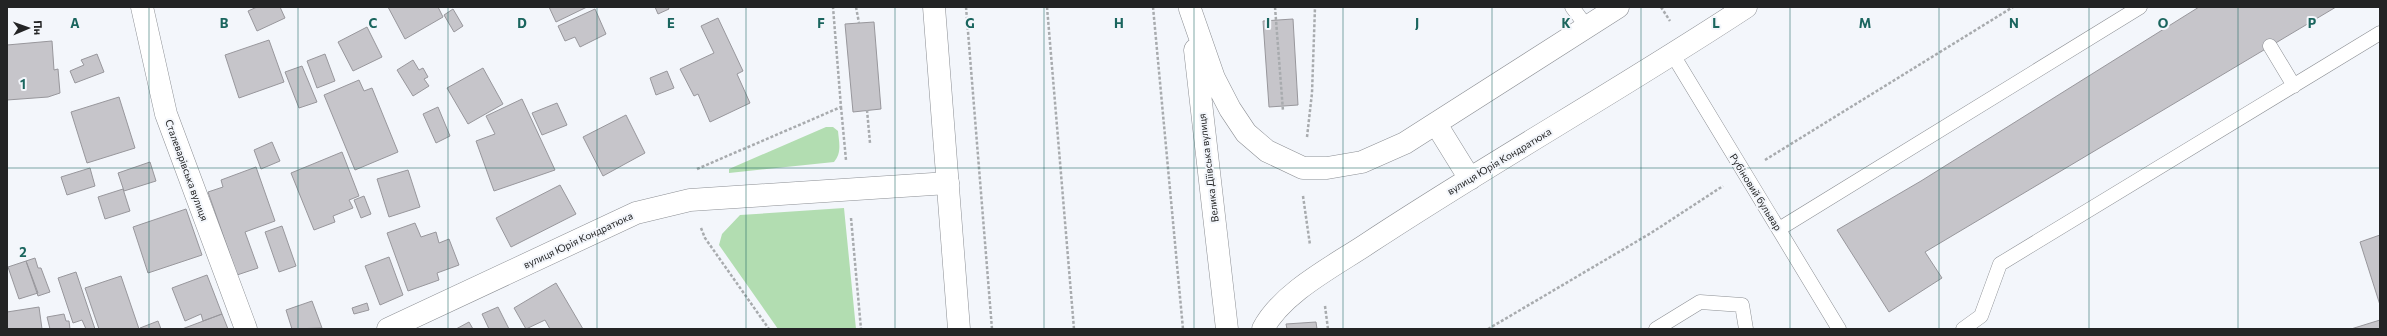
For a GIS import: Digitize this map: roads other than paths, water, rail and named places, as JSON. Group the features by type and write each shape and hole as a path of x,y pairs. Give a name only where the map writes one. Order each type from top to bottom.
{"main road":[{"name":"Сталеварівська вулиця","path":"142,7 166,114 246,329"},
{"path":"934,7 959,329"},
{"path":"1190,8 1214,78 1230,109 1246,133 1267,151 1303,168 1326,168 1362,162 1405,143 1618,7"},
{"name":"вулиця Юрія Кондратюка","path":"1263,329 1280,306 1314,279 1470,179 1673,55 1746,7"},
{"name":"Велика Діївська вулиця","path":"1190,8 1227,329"},
{"path":"1436,124 1470,179"},
{"name":"вулиця Юрія Кондратюка","path":"388,329 636,213 690,200 948,183"}],"lane":[{"path":"1572,7 1587,27"},
{"path":"1779,229 2140,7"},
{"path":"1963,329 1981,316 2000,264 2380,33"},
{"path":"2270,46 2294,86"},
{"name":"Рубіновий бульвар","path":"1673,55 1840,329"},
{"path":"1656,329 1700,302 1742,305 1746,329"}]}
